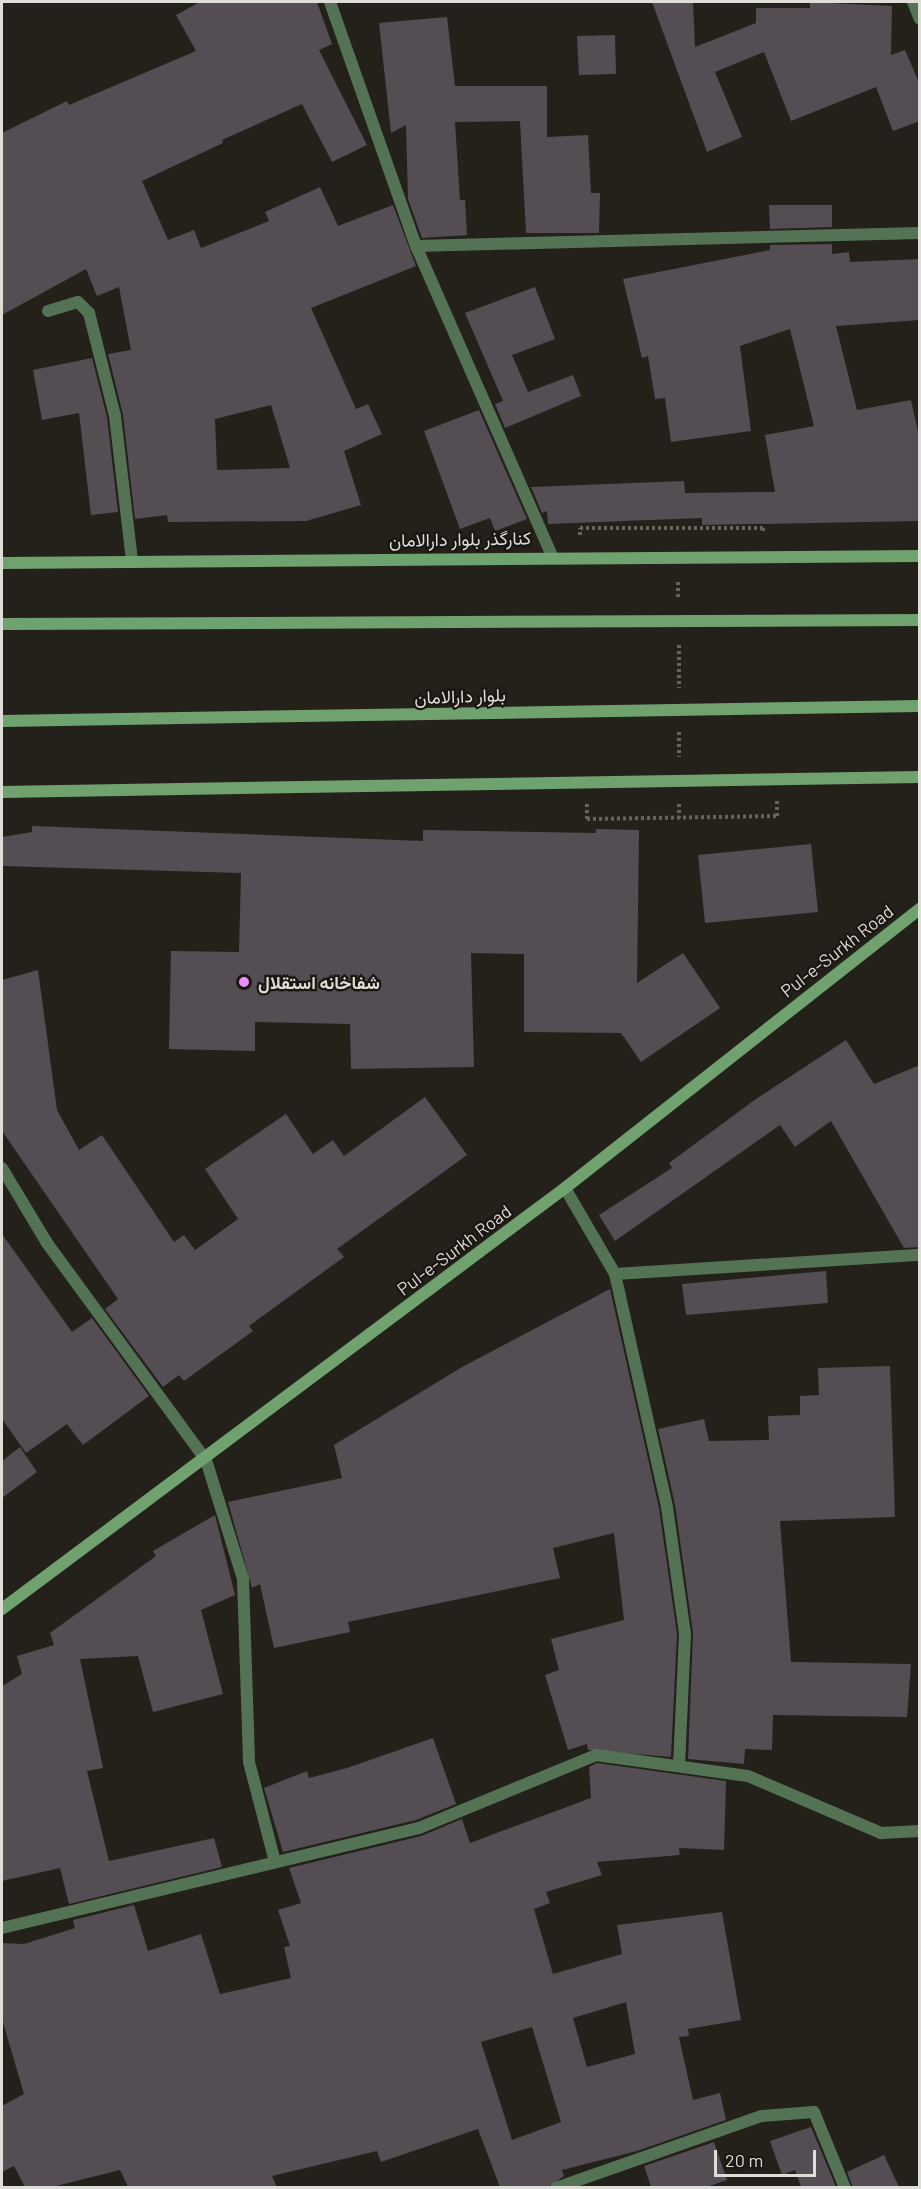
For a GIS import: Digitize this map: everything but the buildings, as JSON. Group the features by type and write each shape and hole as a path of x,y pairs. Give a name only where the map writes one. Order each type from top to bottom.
{"street":[{"path":"330,2 416,246 552,556"},
{"path":"913,2 920,19"},
{"path":"416,246 920,233"},
{"path":"48,311 78,302 89,313 115,416 132,560"},
{"name":"کنارگذر بلوار دارالامان","path":"2,563 552,556 581,560 920,556"},
{"path":"2,624 920,620"},
{"name":"بلوار دارالامان","path":"2,721 920,705"},
{"path":"2,792 587,786 920,777"},
{"name":"Pul-e-Surkh Road","path":"2,1609 206,1460 565,1188 920,909"},
{"path":"2,1168 47,1243 206,1460 243,1579 249,1762 275,1862"},
{"path":"565,1188 615,1274 667,1507 685,1634 679,1766"},
{"path":"615,1274 920,1255"},
{"path":"2,1928 419,1828 596,1755 748,1776 881,1833 920,1831"},
{"path":"556,2187 762,2116 814,2112 845,2187"},
{"path":"588,2175 594,2187"}],"path":[{"path":"678,529 678,540"},
{"path":"678,575 678,610"},
{"path":"679,633 679,691"},
{"path":"679,725 679,760"},
{"path":"587,786 587,819 777,816 777,781"},
{"path":"679,795 679,818"}],"place":[{"name":"شفاخانه استقلال","path":"244,982"}]}
